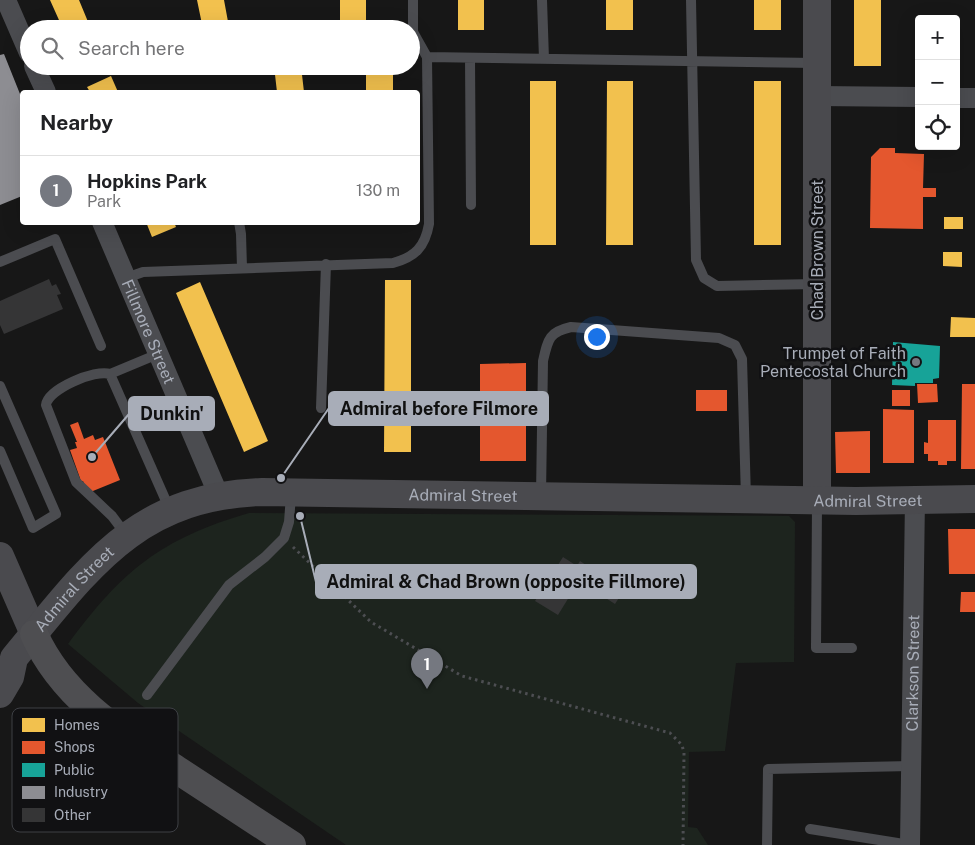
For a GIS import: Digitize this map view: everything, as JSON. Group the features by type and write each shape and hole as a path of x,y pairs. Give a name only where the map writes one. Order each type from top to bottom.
{"highway":[{"path":"34,634 57,674 90,708"},
{"path":"178,769 292,845"}],"main road":[{"name":"Chad Brown Street","path":"817,0 817,499"},
{"name":"Admiral Street","path":"0,694 10,677 7,657 34,634 86,573 127,536 170,510 194,501 248,493 746,498 856,501 975,499"},
{"path":"0,556 34,634"}],"street":[{"path":"6,0 20,33"},
{"path":"38,75 45,90"},
{"path":"817,96 915,97"},
{"path":"960,98 975,98"},
{"name":"Fillmore Street","path":"103,225 220,496"},
{"name":"Clarkson Street","path":"910,845 915,499"}],"lane":[{"path":"413,0 413,20"},
{"path":"542,0 544,59"},
{"path":"691,0 696,260 704,278 717,286 817,284"},
{"path":"126,278 143,272 393,263 404,260 416,252 426,240 430,224 427,57 420,44"},
{"path":"427,57 817,63"},
{"path":"470,58 471,205"},
{"path":"240,225 242,268"},
{"path":"0,262 55,239 101,346"},
{"path":"321,408 326,264"},
{"path":"541,496 543,361 547,342 556,331 571,327 719,338 735,346 742,359 746,498"},
{"path":"127,536 112,516 76,482 46,405 49,397 57,390 95,374 110,374 158,354"},
{"path":"110,374 170,510"},
{"path":"0,386 56,514 33,528 0,451"},
{"path":"147,695 228,585 284,538 289,522 291,493"},
{"path":"817,499 816,648 852,648"},
{"path":"767,845 768,769 911,766"},
{"path":"810,829 910,845"}],"path":[{"path":"284,538 371,622 462,676 662,729 670,733 682,745 684,753 683,845"}],"shaded area":[{"path":"249,513 789,516 795,522 794,662 736,663 725,751 689,752 688,827 697,828 708,845 346,845 178,730 178,708 145,708 68,644 107,596 145,561 191,534"}],"building: Homes":[{"path":"50,0 79,0 87,20 59,20"},
{"path":"197,0 224,0 228,20 201,20"},
{"path":"340,0 366,0 366,20 340,20"},
{"path":"458,0 484,0 484,30 458,30"},
{"path":"606,0 633,0 633,30 606,30"},
{"path":"754,0 781,0 781,30 754,30"},
{"path":"854,0 881,0 881,66 854,66"},
{"path":"275,75 302,75 304,90 277,90"},
{"path":"366,75 393,75 393,90 366,90"},
{"path":"111,76 117,90 89,90 87,87"},
{"path":"530,81 556,81 556,245 530,245"},
{"path":"607,81 633,81 633,245 606,245"},
{"path":"754,81 781,81 781,245 754,245"},
{"path":"944,217 963,217 963,229 944,229"},
{"path":"147,225 175,225 176,227 152,237"},
{"path":"943,252 962,252 962,267 943,266"},
{"path":"385,280 411,280 411,452 384,452"},
{"path":"200,282 268,441 244,452 176,293"},
{"path":"951,317 975,318 975,337 950,337"}],"building: Shops":[{"path":"880,148 895,148 895,153 924,154 923,188 936,188 936,197 923,197 923,229 870,228 871,157"},
{"path":"526,363 526,461 480,461 480,364"},
{"path":"917,384 937,384 938,402 918,403"},
{"path":"962,384 975,384 975,469 961,469"},
{"path":"696,390 727,390 727,411 696,411"},
{"path":"892,390 910,390 910,406 892,406"},
{"path":"883,409 914,410 914,463 883,463"},
{"path":"928,420 956,420 956,461 947,461 947,465 938,465 938,461 928,461 928,454 924,454 924,442 928,443"},
{"path":"78,422 84,439 93,435 95,440 103,437 120,480 88,493 83,481 81,481 70,450 77,448 75,442 77,442 70,425"},
{"path":"870,431 870,473 836,473 835,432"},
{"path":"948,529 975,529 975,574 949,574"},
{"path":"961,592 975,592 975,612 960,612"}],"building: Public":[{"name":"Trumpet of Faith Pentecostal Church","path":"893,342 940,346 939,378 933,379 933,383 915,383 915,386 892,385"}],"building: Industry":[{"path":"4,54 20,94 20,197 0,205 0,55"}],"building: Other":[{"path":"49,279 52,286 56,284 61,294 57,295 63,309 4,334 0,325 0,301"},
{"path":"563,557 577,566 580,561 604,577 608,571 617,576 613,583 624,590 615,604 579,581 558,615 535,601"}],"place":[{"name":"Trumpet of Faith Pentecostal Church","path":"916,362"},
{"name":"Dunkin'","path":"92,457"},
{"name":"Admiral before Filmore","path":"281,478"},
{"name":"Admiral & Chad Brown (opposite Fillmore)","path":"300,516"},
{"name":"Hopkins Park","path":"427,689"}]}
